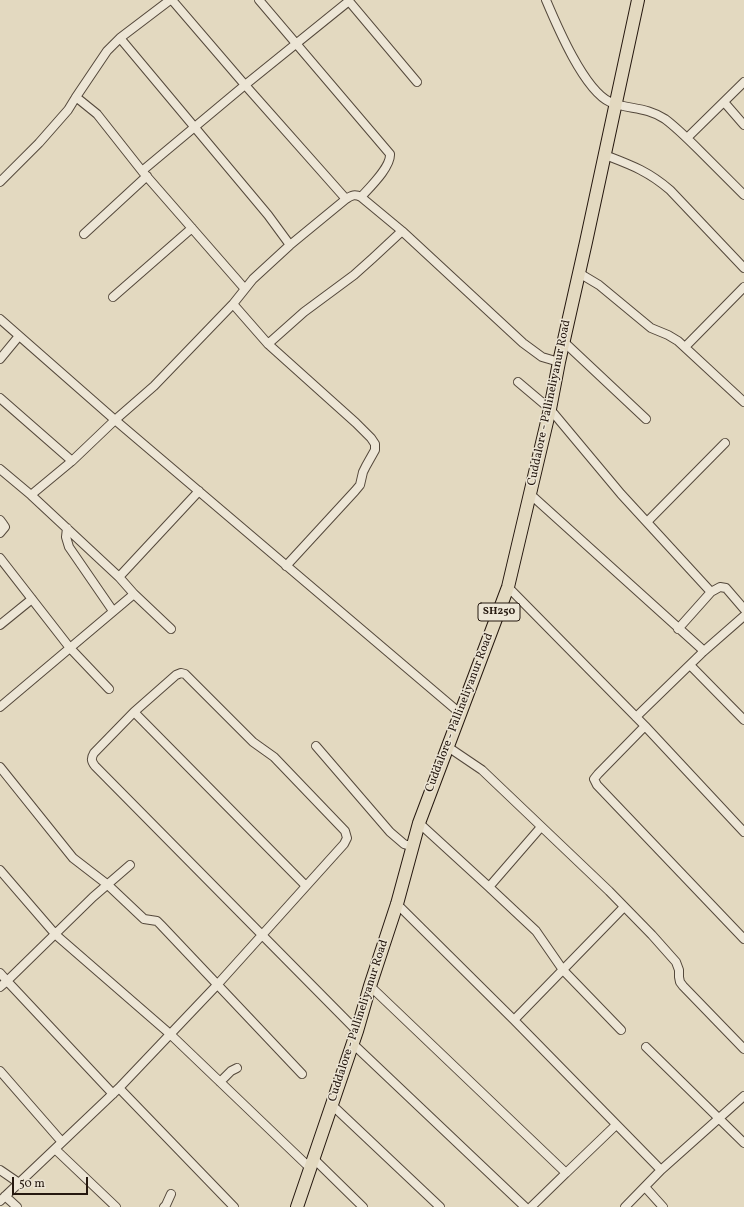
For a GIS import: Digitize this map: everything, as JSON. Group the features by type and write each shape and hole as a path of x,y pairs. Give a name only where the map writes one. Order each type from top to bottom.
{"main road":[{"name":"Cuddalore - Pallineliyanur Road","path":"297,1207 398,904 419,823 508,587 550,409 638,0"}],"street":[{"path":"0,182 59,121 68,110 99,62 120,38 171,0 346,199"},
{"path":"259,0 390,154 390,159 387,166 362,197"},
{"path":"546,0 565,41 580,69 593,88 608,101 653,112 665,119 687,138 744,196"},
{"path":"84,234 194,127 348,1 416,82"},
{"path":"120,38 268,215 290,245"},
{"path":"687,138 744,82"},
{"path":"76,97 96,114 244,290"},
{"path":"724,102 744,125"},
{"path":"605,155 640,169 659,180 744,268"},
{"path":"31,495 72,461 163,376 233,304 253,279 290,245 351,195 362,197 402,231 522,343 542,357 559,362"},
{"path":"113,297 192,228"},
{"path":"268,344 304,312 354,275 402,231"},
{"path":"579,273 599,285 651,328 678,341 744,402"},
{"path":"685,347 744,287"},
{"path":"233,304 268,344 366,433 375,444 376,450 363,472 360,485 356,492 286,566"},
{"path":"0,320 115,420 461,714"},
{"path":"0,359 19,336"},
{"path":"564,342 646,419"},
{"path":"518,382 550,409 621,494 711,592"},
{"path":"0,398 72,461"},
{"path":"647,522 725,444"},
{"path":"0,469 67,528 171,629"},
{"path":"119,577 199,491"},
{"path":"530,494 704,651"},
{"path":"0,520 5,528 0,533"},
{"path":"67,528 66,537 69,547 113,611"},
{"path":"0,558 70,648 109,689"},
{"path":"508,587 645,726 744,832"},
{"path":"678,628 711,592 720,587 726,588 744,609"},
{"path":"0,707 134,594"},
{"path":"0,625 32,599"},
{"path":"636,717 704,651 744,616"},
{"path":"690,665 744,720"},
{"path":"17,1207 3,1199 119,1088 217,985 262,935 306,886 344,844 347,838 345,831 274,757 253,742 185,674 181,672 134,712 94,752 92,761 95,766 262,935 356,1031"},
{"path":"134,712 306,886"},
{"path":"645,726 594,779 597,785 744,939"},
{"path":"316,746 390,832 404,844 412,846"},
{"path":"448,747 482,770 652,935 676,962 679,970 680,982 683,986 744,1049"},
{"path":"0,767 73,858 108,885 144,919 157,921 161,924 302,1074"},
{"path":"419,823 536,931 563,970 621,1030"},
{"path":"489,887 541,827"},
{"path":"0,987 130,865"},
{"path":"0,870 56,935 170,1034 220,1082 312,1164 363,1207"},
{"path":"398,904 661,1170"},
{"path":"514,1020 624,907"},
{"path":"0,973 113,1094"},
{"path":"370,986 566,1173"},
{"path":"352,1043 525,1207"},
{"path":"646,1047 744,1143"},
{"path":"220,1082 231,1071 237,1068"},
{"path":"0,1071 62,1142"},
{"path":"119,1088 234,1207"},
{"path":"625,1207 661,1170 744,1096"},
{"path":"332,1105 440,1207"},
{"path":"531,1207 616,1125"},
{"path":"55,1149 116,1207"},
{"path":"0,1170 19,1184"},
{"path":"645,1187 663,1207"},
{"path":"164,1207 171,1194"}]}
